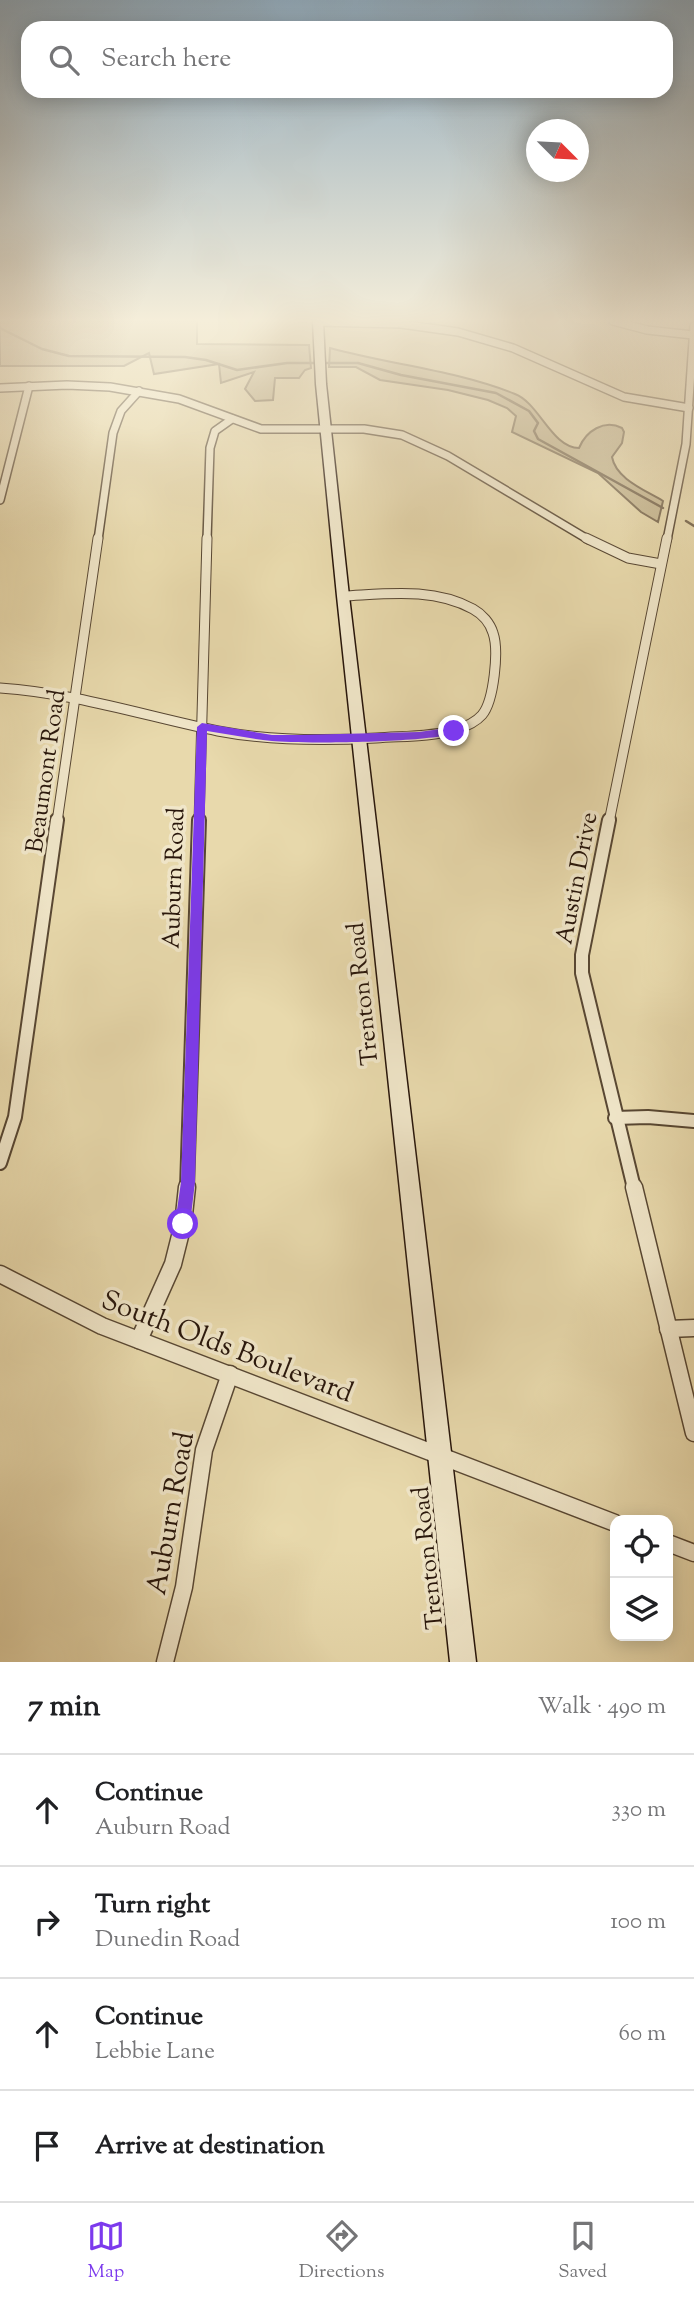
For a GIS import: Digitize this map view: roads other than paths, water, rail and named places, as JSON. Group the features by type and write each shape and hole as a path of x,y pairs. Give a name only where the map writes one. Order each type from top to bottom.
{"main road":[{"name":"Trenton Road","path":"323,399 416,1261 441,1455 463,1662"}],"street":[{"path":"0,500 26,399"},
{"name":"Beaumont Road","path":"0,1163 15,1117 113,433 121,411 132,399"},
{"path":"175,399 232,419 276,430 382,431 417,440 607,550 628,558 662,564"},
{"path":"633,399 689,408"},
{"name":"Austin Drive","path":"690,399 686,444 582,955 583,987 694,1433"},
{"name":"Auburn Road","path":"139,1340 173,1264 183,1224 188,1182 210,447 215,431 232,419"},
{"path":"0,688 26,689 202,727 272,738 442,733 476,721 489,704 495,640 489,624 476,611 446,598 410,594 343,596"},
{"path":"615,1118 648,1117 694,1121"},
{"name":"South Olds Boulevard","path":"0,1274 41,1297 139,1340 610,1521"},
{"path":"668,1329 694,1328"},
{"name":"Auburn Road","path":"165,1662 184,1587 204,1450 230,1374"},
{"path":"673,1545 694,1553"}],"waterway":[{"path":"506,399 529,411 538,423 534,431 538,439 663,508"},
{"path":"686,521 694,526"}]}
